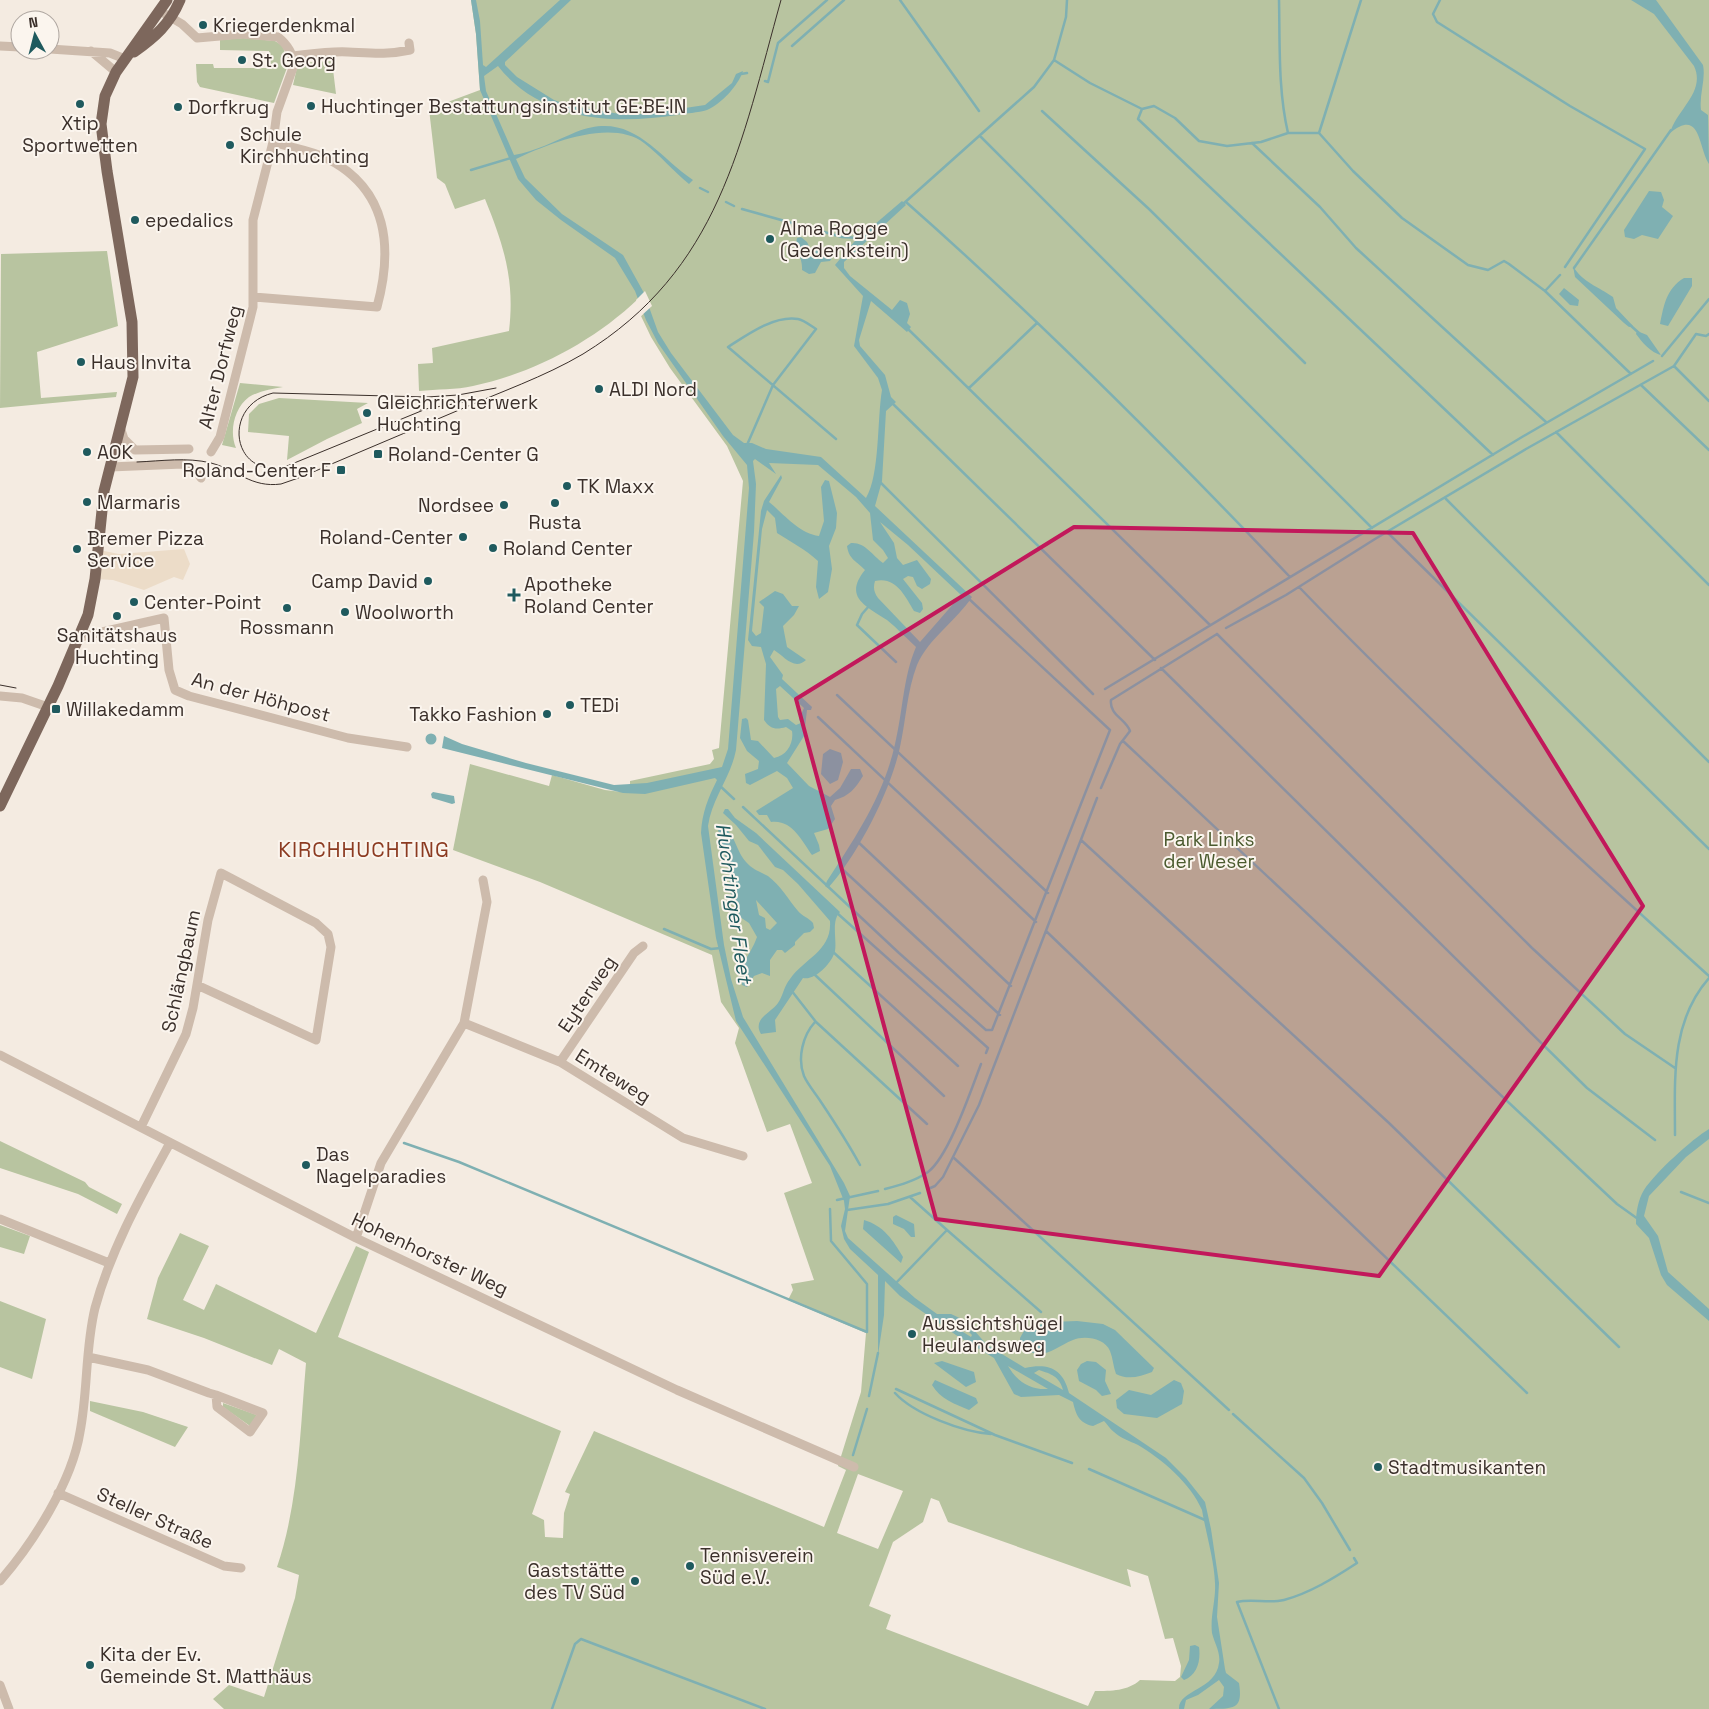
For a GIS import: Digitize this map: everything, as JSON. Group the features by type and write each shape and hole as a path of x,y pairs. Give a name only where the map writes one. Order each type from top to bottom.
{"main road":[{"path":"0,806 80,637 92,597 103,502 133,377 134,344 130,302 107,171 101,124 105,96 116,72 167,0"},
{"path":"127,57 151,40 172,18 180,0"}],"street":[{"path":"160,11 197,38 243,34 278,37 293,56 346,52 379,55 392,54 410,50 409,43"},
{"path":"60,50 110,53 127,57"},
{"path":"90,51 116,72"},
{"name":"Alter Dorfweg","path":"211,452 220,437 248,330 254,298 253,220 273,142 277,112 294,65 293,56"},
{"path":"254,298 377,308 383,284 381,219 376,204 345,169 327,158 273,142"},
{"path":"121,430 124,439 136,450 189,449"},
{"path":"110,467 183,464 196,471 201,478"},
{"name":"An der Höhpost","path":"80,637 164,618 169,670 175,690 189,696 348,738 407,747"},
{"path":"0,696 22,698 48,707"},
{"name":"Schlängbaum","path":"141,1127 186,1034 198,986 208,920 221,873 301,914 328,934 332,947 316,1040 198,986"},
{"path":"356,1238 378,1171 388,1149 464,1023 487,902 483,880"},
{"name":"Eyterweg","path":"560,1062 634,953 643,946"},
{"name":"Emteweg","path":"464,1023 560,1062 683,1138 743,1156"},
{"name":"Hohenhorster Weg","path":"0,1055 356,1238 677,1390 854,1466"},
{"path":"0,1581 35,1533 58,1494 80,1434 88,1357 96,1308 109,1263 170,1143"},
{"path":"0,1219 109,1263"},
{"path":"88,1357 148,1370 216,1395 263,1413 250,1432 217,1407 216,1395"},
{"name":"Steller Straße","path":"58,1494 224,1566 241,1568"},
{"path":"0,1685 9,1709"}],"highlighted area":[{"path":"1074,527 1413,533 1643,906 1379,1276 936,1219 796,699"}],"green space":[{"name":"Park Links der Weser","path":"471,0 1709,0 1709,1709 224,1709 213,1699 229,1685 264,1697 295,1598 299,1575 277,1567 290,1517 294,1492 306,1363 279,1349 272,1365 204,1338 147,1319 158,1278 180,1233 209,1246 183,1300 204,1310 216,1284 316,1333 356,1246 369,1252 338,1337 561,1431 532,1514 544,1520 545,1537 563,1538 564,1513 570,1494 565,1492 594,1431 824,1527 846,1470 838,1466 861,1392 866,1333 788,1300 793,1290 791,1284 814,1280 784,1193 812,1183 790,1124 767,1132 735,1043 739,1028 721,1002 712,955 540,882 453,850 470,764 549,786 552,775 605,790 630,793 630,781 710,764 714,759 712,750 719,748 743,481 727,446 670,368 651,337 641,316 643,314 638,299 583,342 540,364 518,373 473,386 419,391 418,364 433,363 432,348 509,331 509,279 498,232 485,199 455,209 445,184 437,178 429,109 480,90 476,34","holes":["858,1474 903,1491 878,1549 837,1533","931,1498 939,1501 948,1522 1131,1587 1127,1569 1148,1576 1165,1639 1173,1638 1181,1666 1180,1677 1175,1681 1140,1680 1125,1688 1095,1691 1088,1706 886,1629 891,1615 869,1606 893,1542 923,1522"]},
{"path":"243,38 275,41 283,46 288,65 274,103 200,87 197,82 196,64 213,64 214,68 269,68 269,51 220,50 220,40"},
{"path":"332,61 336,94 293,85 298,63"},
{"path":"107,251 118,326 37,352 41,398 117,392 116,397 0,408 1,254"},
{"path":"240,383 283,387 257,393 249,397 240,407 236,414 233,428 236,448 222,445"},
{"path":"279,398 368,403 357,409 362,423 287,460 289,436 248,432 249,414 259,404"},
{"path":"0,1141 85,1182 89,1187 122,1204 117,1214 78,1194 0,1168"},
{"path":"0,1225 30,1236 24,1254 0,1247"},
{"path":"0,1301 46,1319 32,1379 0,1367"},
{"path":"90,1401 143,1412 188,1427 175,1447 90,1411"},
{"path":"223,1403 257,1415 250,1426 223,1407"}],"shaded area":[{"path":"184,549 190,564 183,580 174,577 144,590 113,580 95,579 99,550 119,554"}],"water":[{"path":"471,0 476,0 480,21 483,65 486,67 560,0 571,0 505,62 505,65 517,77 554,100 571,106 620,114 645,114 705,105 732,83 736,74 743,71 741,77 728,94 707,110 641,119 586,116 551,106 520,88 498,66 484,76 486,91 514,155 537,149 576,132 595,127 612,126 627,130 640,138 693,180 689,184 644,143 630,136 615,133 597,133 580,136 516,159 525,178 562,214 623,255 644,293 658,332 671,353 733,435 744,443 752,443 766,449 821,457 866,498 874,476 882,390 878,378 854,346 863,296 835,265 854,242 902,201 906,205 844,262 844,268 850,276 892,310 900,300 907,303 910,314 907,323 911,327 907,332 871,301 859,340 860,346 885,375 891,397 896,402 886,411 882,481 875,506 972,597 966,606 928,646 917,665 909,695 896,764 889,783 862,840 828,888 825,886 827,881 867,816 884,781 898,732 908,670 916,647 887,620 865,605 857,594 856,587 865,570 851,557 847,546 851,543 856,543 868,550 883,563 888,558 873,540 870,513 856,497 818,465 769,463 776,474 755,459 753,461 756,484 754,532 736,750 734,760 713,806 708,826 724,945 731,979 743,1017 844,1183 850,1196 845,1231 848,1238 915,1298 937,1314 951,1314 966,1321 987,1345 1025,1368 1048,1367 1059,1373 1069,1393 1166,1458 1186,1478 1205,1502 1219,1583 1217,1617 1225,1669 1226,1673 1239,1683 1240,1698 1238,1703 1231,1708 1209,1709 1223,1696 1224,1687 1219,1680 1198,1695 1186,1700 1184,1709 1179,1709 1180,1703 1184,1698 1211,1679 1216,1672 1219,1659 1212,1633 1215,1589 1212,1556 1202,1510 1191,1491 1175,1473 1138,1445 1116,1434 1104,1421 1093,1426 1081,1421 1073,1402 1059,1395 1021,1397 1014,1394 994,1358 956,1335 900,1296 885,1281 884,1315 878,1355 878,1275 850,1249 844,1239 841,1226 845,1209 844,1201 830,1166 736,1021 716,938 701,833 706,806 717,780 715,778 645,794 623,793 442,748 444,736 462,744 526,763 614,785 647,783 722,767 728,749 749,488 747,465 723,436 658,343 646,320 635,291 615,258 536,200 518,179 480,90 476,34","holes":["880,522 908,545 961,595 920,642 878,598 874,590 875,581 889,581 899,589 914,611 920,613 923,609 922,603 903,579 908,576 913,577 917,586 922,589 930,584 931,579 917,560 903,565 897,558 894,543","947,1319 962,1325 972,1335 971,1337 944,1320","1008,1366 1048,1389 1035,1388 1024,1384","1039,1370 1054,1376 1063,1390 1034,1373"]},
{"path":"1631,0 1656,0 1703,65 1701,110 1708,115 1709,164 1693,127 1688,125 1680,126 1670,133 1678,116 1694,92 1697,75 1694,66 1654,14"},
{"path":"1649,191 1661,192 1664,200 1662,207 1673,216 1658,239 1642,235 1634,239 1625,237 1624,230"},
{"path":"801,237 810,248 831,251 833,256 830,261 821,262 815,273 809,274 802,270 796,242 797,238"},
{"path":"1573,266 1586,280 1613,297 1616,308 1633,326 1629,327 1624,323 1575,277"},
{"path":"1684,278 1692,278 1692,286 1668,326 1660,324 1670,292"},
{"path":"1564,288 1579,300 1578,306 1570,305 1559,294"},
{"path":"1637,331 1647,335 1661,355 1647,347 1636,334"},
{"path":"781,475 782,478 769,502 798,527 819,536 824,521 821,487 825,480 829,481 837,513 836,528 829,546 832,569 828,592 819,599 816,587 818,561 777,533 775,518 767,510 762,529 752,631 756,636 761,633 764,607 759,602 775,591 783,594 792,606 799,606 794,615 783,626 787,647 806,660 802,663 793,663 774,650 770,657 783,675 782,679 812,707 811,710 807,710 804,736 787,763 809,786 830,797 840,788 851,769 860,769 863,776 851,791 835,800 831,806 835,819 828,829 814,833 820,851 812,855 791,827 778,822 771,822 767,815 759,815 756,811 793,788 787,778 777,771 750,785 746,783 745,774 758,769 759,761 747,751 740,738 742,719 746,718 748,720 751,740 758,741 774,758 786,752 792,740 792,731 786,727 774,728 764,720 766,664 761,647 752,646 748,640 761,511 764,501","holes":["780,686 804,708 799,719 801,723 796,725 788,719 780,720 778,717 776,689"]},
{"path":"431,733 437,739 431,745 425,739"},
{"path":"830,749 841,753 843,762 838,780 830,784 821,774 823,754"},
{"path":"433,792 454,796 455,803 452,804 432,798 431,794"},
{"path":"725,809 728,809 735,818 756,833 840,912 836,920 835,951 833,956 827,966 818,974 813,977 803,978 775,1020 776,1032 761,1034 759,1024 778,1003 788,982 796,972 827,940 830,921 798,884 783,870 775,867 758,845 749,841 723,813"},
{"path":"723,827 730,833 746,862 773,880 800,913 813,923 814,928 810,932 804,933 795,942 795,945 785,953 782,950 777,950 770,960 770,976 762,973 754,976 747,987 742,985 742,970 757,937 749,923 740,917 730,892 729,870 718,830","holes":["756,900 777,923 770,930 766,928 765,918 759,915"]},
{"path":"1709,1129 1709,1139 1686,1157 1649,1196 1644,1216 1658,1236 1668,1272 1709,1309 1709,1321 1667,1285 1661,1275 1649,1238 1636,1224 1639,1202 1649,1183 1674,1157"},
{"path":"896,1215 914,1224 915,1237 911,1237 904,1229 893,1224 893,1217"},
{"path":"864,1220 877,1226 887,1234 903,1257 901,1263 863,1229"},
{"path":"1077,1321 1103,1324 1115,1330 1154,1368 1152,1372 1134,1377 1116,1374 1111,1354 1104,1343 1099,1340 1078,1339 1041,1354 1027,1351 1020,1345 1020,1338 1025,1329 1050,1322"},
{"path":"942,1361 974,1372 976,1382 966,1387 934,1363"},
{"path":"1087,1361 1096,1362 1106,1370 1105,1381 1111,1394 1102,1396 1096,1390 1079,1381 1077,1370 1081,1364"},
{"path":"935,1380 976,1398 978,1403 969,1410 948,1400 935,1390 932,1385"},
{"path":"1174,1380 1181,1383 1184,1391 1182,1404 1157,1418 1124,1414 1117,1408 1116,1400 1129,1390 1151,1395"},
{"path":"1195,1645 1199,1647 1197,1667 1192,1675 1184,1680 1181,1677 1189,1660 1190,1646"}],"pier":[{"path":"645,291 652,306 641,316 636,300"}],"waterway":[{"path":"765,81 768,82 778,43 827,0"},
{"path":"792,46 844,0"},
{"path":"900,0 979,111"},
{"path":"903,204 1034,87 1054,60 1066,17 1067,0"},
{"path":"1279,0 1281,84 1288,133"},
{"path":"1319,133 1361,0"},
{"path":"1440,0 1433,14 1437,22 1570,106 1645,149 1565,267"},
{"path":"1054,60 1090,83 1142,109 1154,106 1175,118 1199,141 1227,146 1261,142 1288,133 1319,133 1353,171 1402,218 1468,265 1488,270 1504,261 1509,264 1545,291 1631,374"},
{"path":"741,74 747,73"},
{"path":"1142,109 1138,119 1493,455"},
{"path":"1042,111 1149,209 1305,363"},
{"path":"1574,268 1671,130"},
{"path":"980,136 1372,528"},
{"path":"1252,143 1320,207 1356,248 1546,422"},
{"path":"471,170 511,158"},
{"path":"700,188 708,192"},
{"path":"726,202 734,206"},
{"path":"906,202 1054,338 1290,577"},
{"path":"742,209 842,237 860,238"},
{"path":"1545,291 1560,275"},
{"path":"1662,356 1709,299"},
{"path":"747,445 773,385 816,329 798,319 789,319 780,320 761,327 728,347 836,439"},
{"path":"969,388 1037,323"},
{"path":"1630,325 1639,333"},
{"path":"908,329 1210,625"},
{"path":"1226,628 1286,595 1375,539 1526,449 1674,366 1696,334 1706,336 1709,334"},
{"path":"1105,689 1522,437 1653,361"},
{"path":"1674,366 1709,401"},
{"path":"1641,385 1709,450"},
{"path":"891,402 1155,660"},
{"path":"1556,432 1709,585"},
{"path":"880,482 1093,694"},
{"path":"1446,499 1709,762"},
{"path":"1387,532 1709,849"},
{"path":"1299,587 1348,638 1449,736 1709,976"},
{"path":"743,807 899,953 986,1030 992,1030 1110,730 968,598"},
{"path":"869,606 862,614 857,625 896,662"},
{"path":"1217,634 1532,948 1625,1034 1675,1068"},
{"path":"1101,788 1120,744 1130,731 1115,713 1111,700 1217,634"},
{"path":"1161,668 1587,1088 1655,1140"},
{"path":"837,695 1048,893"},
{"path":"818,717 1036,922"},
{"path":"1123,741 1617,1204 1638,1219"},
{"path":"719,785 734,799"},
{"path":"928,1189 935,1186 943,1177 979,1105 1097,798"},
{"path":"1081,840 1389,1123 1619,1347"},
{"path":"857,841 1011,986"},
{"path":"840,867 1000,1015"},
{"path":"837,913 988,1048 986,1053"},
{"name":"Huchtinger Fleet","path":"664,929 711,949 721,948"},
{"path":"1046,931 1527,1393"},
{"path":"832,951 958,1066"},
{"path":"814,974 944,1096"},
{"path":"1675,1135 1675,1073 1681,1033 1696,995 1709,978"},
{"path":"791,990 816,1022 927,1124"},
{"path":"815,1022 807,1033 802,1047 801,1062 804,1076 860,1165"},
{"path":"885,1189 918,1178 936,1164 959,1122 981,1064"},
{"path":"404,1143 459,1162 867,1332 867,1284 831,1241 830,1209"},
{"path":"954,1158 1229,1410"},
{"path":"837,1200 878,1191"},
{"path":"1681,1192 1709,1203"},
{"path":"847,1210 888,1204 920,1193"},
{"path":"910,1197 947,1230"},
{"path":"894,1285 947,1230 1041,1312"},
{"path":"869,1396 878,1353"},
{"path":"896,1389 995,1435 1072,1463"},
{"path":"895,1393 914,1408 940,1421 967,1430 991,1434"},
{"path":"853,1455 867,1409"},
{"path":"1233,1414 1304,1478 1322,1503 1350,1550"},
{"path":"1089,1469 1205,1520"},
{"path":"1279,1709 1237,1602 1278,1601 1294,1597 1322,1585 1348,1569 1357,1563 1354,1558"},
{"path":"552,1709 575,1644 581,1639 765,1709"}],"tram line":[{"path":"137,462 202,461 221,466 253,481 270,485 281,484 307,475 522,384 583,354 629,321 666,283 695,243 718,199 737,153 781,0"},
{"path":"426,409 282,468 265,467 252,461 243,451 239,438 240,424 246,411 257,400 273,393 427,397 458,395 496,388"},
{"path":"420,410 464,402"},
{"path":"0,685 16,688"}],"place":[{"name":"Kriegerdenkmal","path":"203,25"},
{"name":"St. Georg","path":"242,60"},
{"name":"Xtip Sportwetten","path":"80,104"},
{"name":"Huchtinger Bestattungsinstitut GE·BE·IN","path":"311,106"},
{"name":"Dorfkrug","path":"178,107"},
{"name":"Schule Kirchhuchting","path":"230,145"},
{"name":"epedalics","path":"135,220"},
{"name":"Alma Rogge (Gedenkstein)","path":"770,239"},
{"name":"Haus Invita","path":"81,362"},
{"name":"ALDI Nord","path":"599,389"},
{"name":"Gleichrichterwerk Huchting","path":"367,413"},
{"name":"AOK","path":"87,452"},
{"name":"Roland-Center G","path":"378,454"},
{"name":"Roland-Center F","path":"341,470"},
{"name":"TK Maxx","path":"567,486"},
{"name":"Marmaris","path":"87,502"},
{"name":"Rusta","path":"555,503"},
{"name":"Nordsee","path":"504,505"},
{"name":"Roland-Center","path":"463,537"},
{"name":"Roland Center","path":"493,548"},
{"name":"Bremer Pizza Service","path":"77,549"},
{"name":"Camp David","path":"428,581"},
{"name":"Apotheke Roland Center","path":"514,595"},
{"name":"Center-Point","path":"134,602"},
{"name":"Rossmann","path":"287,608"},
{"name":"Woolworth","path":"345,612"},
{"name":"Sanitätshaus Huchting","path":"117,616"},
{"name":"TEDi","path":"570,705"},
{"name":"Willakedamm","path":"56,709"},
{"name":"Takko Fashion","path":"547,714"},
{"name":"Das Nagelparadies","path":"306,1165"},
{"name":"Aussichtshügel Heulandsweg","path":"912,1334"},
{"name":"Stadtmusikanten","path":"1378,1467"},
{"name":"Tennisverein Süd e.V.","path":"690,1566"},
{"name":"Gaststätte des TV Süd","path":"635,1581"},
{"name":"Kita der Ev. Gemeinde St. Matthäus","path":"90,1665"}],"district":[{"name":"KIRCHHUCHTING","path":"364,849"}]}
